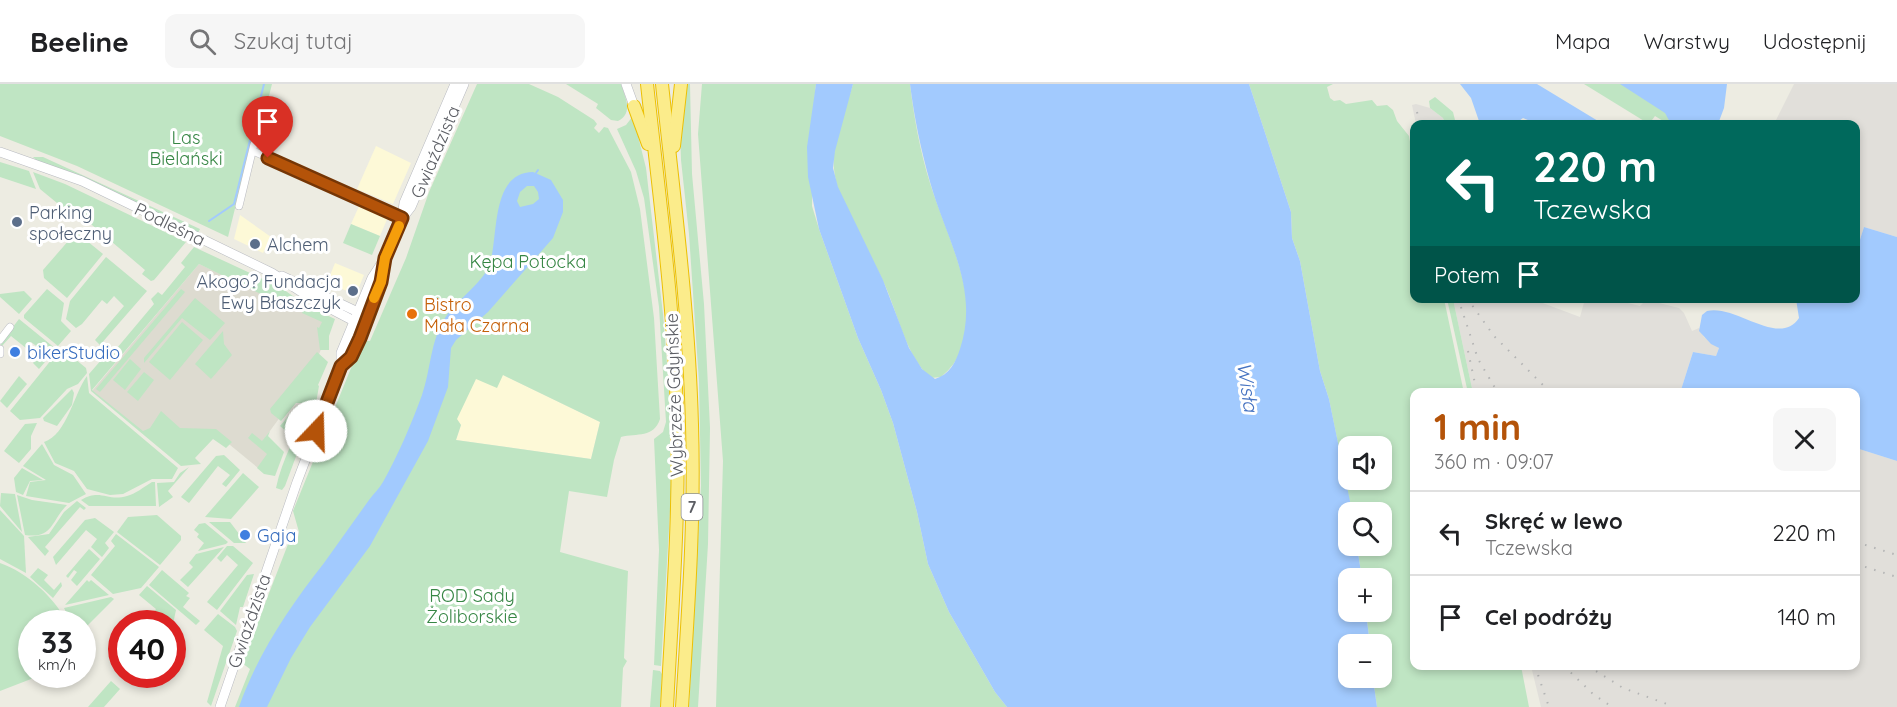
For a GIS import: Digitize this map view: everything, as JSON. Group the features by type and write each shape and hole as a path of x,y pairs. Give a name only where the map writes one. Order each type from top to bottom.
{"highway":[{"name":"Wybrzeże Gdyńskie","path":"647,84 671,312 677,415 676,537 667,707"},
{"name":"Wybrzeże Gdyńskie","path":"662,84 685,308 692,426 691,557 682,707"},
{"path":"671,168 681,84"},
{"path":"633,106 638,114 656,169"}],"street":[{"name":"Gwiaździsta","path":"220,707 297,482 341,366 341,353 372,278 385,258 402,218 404,203 454,84"},
{"name":"Gwiaździsta","path":"402,218 411,207 464,84"},
{"path":"626,84 633,106"},
{"path":"239,206 254,148 402,218"},
{"name":"Podleśna","path":"0,152 74,178 272,273 314,300 366,320"},
{"name":"Gwiaździsta","path":"341,366 351,357 381,282 385,258"},
{"path":"0,340 10,327"}],"shaded area":[{"path":"1794,84 1897,84 1897,237 1864,227 1860,240 1860,120 1776,120"},
{"path":"1412,105 1430,108 1444,120 1415,120"},
{"path":"376,146 411,163 393,204 357,189"},
{"path":"360,204 388,217 380,236 351,224"},
{"path":"240,215 271,237 263,253 234,239"},
{"path":"335,263 364,275 357,292 352,293 327,283"},
{"path":"199,264 331,325 310,376 259,446 268,454 258,468 213,431 156,443 92,391"},
{"path":"1454,303 1543,303 1580,317 1584,303 1628,303 1640,306 1643,303 1659,303 1679,308 1684,313 1692,331 1699,328 1704,337 1719,348 1716,356 1693,352 1682,388 1472,388"},
{"path":"503,375 600,422 591,459 456,440 461,425 456,419 476,378"},
{"path":"1860,449 1897,461 1897,707 1541,707 1532,670 1860,670"}],"green space":[{"name":"Las Bielański","path":"0,84 272,84 257,144 251,143 228,237 77,166 0,136"},
{"name":"Kępa Potocka","path":"477,84 529,84 558,97 594,120 597,124 594,128 599,133 604,127 608,128 631,172 640,209 654,318 660,419 654,429 649,432 621,437 607,497 569,491 560,552 628,571 624,658 627,661 623,668 621,707 235,707 250,669 242,663 290,539 297,542 299,532 293,511 362,341 370,341 406,258 429,192","holes":["503,375 600,422 591,459 456,440 461,425 457,419 476,379 497,388"]},
{"path":"566,84 621,84 627,104 626,114 618,121 611,120 596,108 598,104"},
{"path":"685,84 690,84 692,174 704,304 710,428 708,544 698,707 689,707 701,486 699,382 689,234 681,160 680,132"},
{"path":"702,84 816,84 813,114 812,206 819,229 858,338 893,423 917,512 928,564 949,612 995,692 1007,707 716,707 723,461 698,134"},
{"path":"853,84 910,84 923,159 964,283 967,309 966,334 958,357 941,377 930,378 913,356 888,291 841,198 834,169 835,149"},
{"path":"1249,84 1333,84 1327,87 1330,98 1334,101 1340,100 1346,104 1372,100 1377,106 1387,105 1393,110 1397,121 1409,136 1410,303 1445,303 1463,388 1410,388 1410,670 1522,670 1529,707 1377,707 1374,688 1392,688 1392,634 1369,634 1367,622 1392,622 1392,568 1360,568 1359,556 1392,556 1392,502 1350,502 1347,490 1392,490 1392,436 1338,436 1338,444 1329,399 1320,371 1300,261 1292,238 1291,212"},
{"path":"1584,84 1661,84 1677,120 1662,120 1655,116 1652,120 1642,120"},
{"path":"1435,97 1453,112 1455,120 1444,120 1430,108 1429,101"},
{"path":"633,116 646,168 669,388 671,494 661,666 654,665 659,550 654,439 663,432 666,422 659,307 644,198 636,171 617,129 626,125"},
{"path":"33,157 43,157 200,229 198,233 79,176 37,161"},
{"path":"0,162 29,171 36,189 0,177"},
{"path":"33,172 65,184 186,242 151,281 142,274 145,270 72,208 68,212 40,189"},
{"path":"351,224 380,236 372,255 343,243"},
{"path":"76,232 103,254 67,298 44,278 43,270"},
{"path":"194,247 280,287 300,301 294,310 199,264 92,390 143,431 150,428 161,411 180,428 216,429 232,442 226,448 213,439 195,458 201,464 181,466 91,391 89,374 109,351 112,354 154,304 151,299 158,292 162,295 185,267 181,263"},
{"path":"106,257 147,291 100,345 95,340 124,306 114,296 107,304 102,300 76,328 66,319 70,301"},
{"path":"47,289 64,303 61,321 71,331 58,346 24,318 24,315"},
{"path":"181,289 185,292 100,392 96,389"},
{"path":"24,291 32,299 19,314 0,297 0,294"},
{"path":"195,298 225,323 210,340 182,318 144,363 144,358"},
{"path":"1448,303 1454,303 1472,388 1467,388"},
{"path":"305,305 335,319 329,336 329,350 320,350 317,327 319,328 322,322 302,313"},
{"path":"19,319 56,349 39,369 33,363 40,354 37,351 39,348 31,342 26,348 11,336 2,346 0,344"},
{"path":"182,322 203,340 170,380 149,362"},
{"path":"223,331 224,344 232,355 211,379 195,364"},
{"path":"60,349 86,368 87,373 78,384 67,389 40,418 20,420 10,411"},
{"path":"317,352 328,362 318,385 316,403 296,403 281,421 271,413 270,409"},
{"path":"130,359 141,369 125,390 113,380"},
{"path":"144,372 154,380 138,401 127,392"},
{"path":"19,376 27,384 7,408 0,401"},
{"path":"87,376 89,393 178,468 172,479 152,479 123,494 110,495 87,489 74,471 55,463 44,442 59,431"},
{"path":"72,389 74,393 72,405 57,426 44,421 43,418"},
{"path":"297,406 306,406 294,437 290,434 292,428 288,427 287,432 280,426"},
{"path":"308,406 314,408 285,486 282,490 276,488 286,457"},
{"path":"37,423 31,436 31,449 19,463 4,451 25,424"},
{"path":"270,431 268,436 284,452 275,476 264,474 257,468 267,454 248,438 252,433 262,441"},
{"path":"42,444 54,465 73,475 86,494 69,503 26,496 30,482 46,480 23,466"},
{"path":"224,455 240,470 226,487 222,484 230,475 218,466 189,503 181,497 216,456"},
{"path":"189,467 168,491 173,497 159,507 157,483 174,482 180,473"},
{"path":"22,468 43,480 30,481 23,495 16,492 14,478"},
{"path":"243,473 259,487 231,519 205,517"},
{"path":"155,482 156,506 89,506 81,500 94,495 127,496"},
{"path":"1,493 15,494 22,532 0,506"},
{"path":"17,495 32,500 67,505 46,531 34,536 25,535"},
{"path":"77,501 86,508 84,510 80,507 45,547 49,551 45,556 28,537 49,534 64,512"},
{"path":"0,510 24,536 26,573 0,559"},
{"path":"157,515 181,536 181,540 160,565 117,532 128,517"},
{"path":"95,518 114,532 105,543 109,548 102,557 91,547 97,539 86,530 56,565 53,557 85,520"},
{"path":"209,522 230,522 246,543 234,543"},
{"path":"205,523 228,542 198,551 204,543 197,537 199,534 194,530 199,524"},
{"path":"116,534 159,567 141,588 113,594 91,575 115,546 111,541"},
{"path":"227,546 233,546 253,563 217,610 207,602 238,565 227,555 221,562 217,558"},
{"path":"224,547 188,587 180,580 193,567 189,563 196,554"},
{"path":"89,549 100,559 77,586 71,580 77,572 74,570 68,578 66,576"},
{"path":"0,563 30,579 59,610 18,610 18,684 0,691"},
{"path":"38,568 48,575 44,580 54,590 61,582 62,586 53,598 30,577"},
{"path":"162,570 189,593 186,596 190,598 183,607 200,621 196,625 186,616 186,610 178,610 149,585"},
{"path":"254,574 243,607 240,607 236,625 220,611 247,575"},
{"path":"87,580 89,582 91,580 109,595 65,605"},
{"path":"147,586 176,610 155,610 139,595"},
{"path":"111,597 114,599 96,617 96,610 65,610 64,608"},
{"path":"218,614 237,631 211,706 207,702 223,646 204,630"},
{"path":"653,670 660,671 662,674 660,707 650,707"},
{"path":"108,684 108,688 120,689 104,707 88,707"}],"water":[{"name":"Wisła","path":"816,84 853,84 835,151 833,168 838,187 883,280 909,348 922,369 935,379 948,371 956,359 965,327 966,306 964,285 958,264 930,182 910,84 1249,84 1291,212 1292,238 1300,261 1320,371 1329,399 1338,443 1338,490 1348,490 1350,502 1338,502 1338,556 1359,556 1360,568 1338,568 1338,622 1367,622 1369,634 1338,634 1338,688 1374,688 1377,707 1007,707 995,692 949,612 928,564 917,512 893,423 858,338 819,229 808,177 807,147"},
{"path":"1460,84 1537,84 1596,120 1528,120 1523,118 1520,120 1479,120 1471,98"},
{"path":"1620,84 1727,84 1724,108 1720,120 1669,120 1665,113"},
{"path":"533,172 551,180 563,200 563,212 553,238 488,312 456,340 451,348 448,387 428,441 370,546 310,627 291,658 267,707 239,707 255,669 276,632 299,596 389,472 422,395 436,336 445,318 486,272 492,255 502,195 509,183 519,175","holes":["527,186 534,186 539,199 533,204 520,207 517,201 520,192"]},
{"path":"1864,227 1897,237 1897,461 1860,449 1860,388 1682,388 1693,352 1716,356 1719,348 1711,344 1699,331 1702,315 1707,311 1731,313 1780,329 1790,326 1799,318 1797,303 1860,303 1860,240"}],"waterway":[{"path":"209,221 234,204 264,84"}],"railway":[{"path":"1417,112 1419,120"},
{"path":"1460,303 1478,359 1495,388"},
{"path":"1471,303 1494,336 1546,388"},
{"path":"1468,351 1476,388"},
{"path":"1860,543 1897,555"},
{"path":"1860,565 1897,577"},
{"path":"1536,670 1549,707"},
{"path":"1568,670 1593,694 1612,707"},
{"path":"1594,670 1623,688 1667,704"}],"slow traffic":[{"path":"374,298 381,282 385,258 399,226"}],"place":[{"name":"Parking społeczny","path":"17,222"},
{"name":"Alchem","path":"255,244"},
{"name":"Akogo? Fundacja Ewy Błaszczyk","path":"353,291"},
{"name":"Bistro Mała Czarna","path":"412,314"},
{"name":"bikerStudio","path":"15,352"},
{"name":"Gaja","path":"245,535"}],"route":[{"path":"268,158 402,218 385,258 381,282 360,338 348,362 341,366 316,431"}],"park label":[{"name":"ROD Sady Żoliborskie","path":"472,605"}]}
